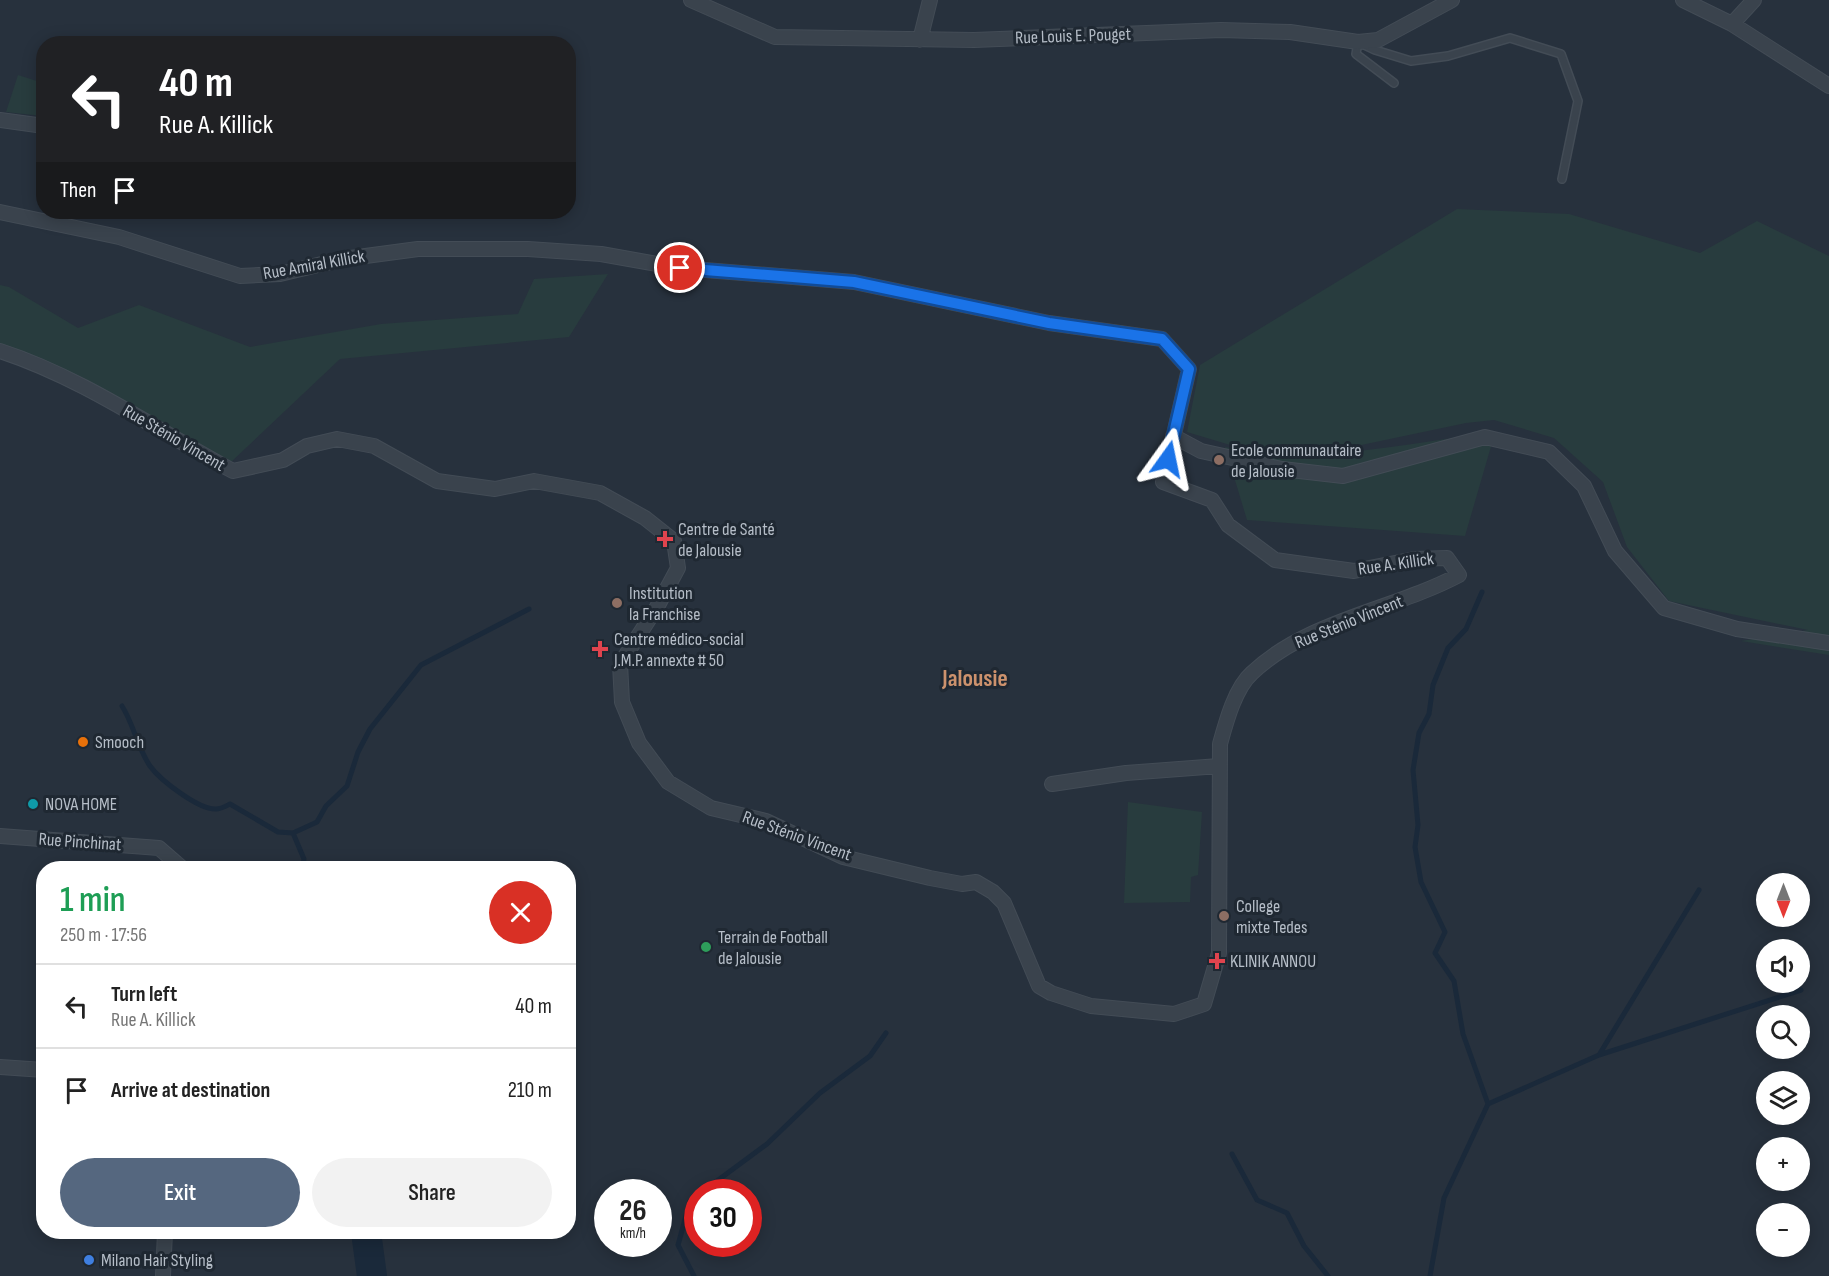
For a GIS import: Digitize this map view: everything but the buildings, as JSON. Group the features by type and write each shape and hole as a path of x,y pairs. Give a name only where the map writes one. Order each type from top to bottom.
{"street":[{"name":"Rue Louis E. Pouget","path":"691,0 775,37 920,40 1221,30 1290,32 1358,42 1378,40 1452,0"},
{"path":"920,40 930,0"},
{"path":"1683,0 1732,24 1829,86"},
{"path":"1732,24 1754,0"},
{"path":"0,120 36,125"},
{"name":"Rue Amiral Killick","path":"0,212 118,237 240,276 280,274 343,259 418,249 528,249 601,254"},
{"name":"Rue A. Killick","path":"601,254 680,268 854,282 1049,323 1162,339 1189,369 1163,482 1212,500 1228,525 1275,560 1354,571 1415,559 1447,558"},
{"name":"Rue Sténio Vincent","path":"0,351 52,372 117,405 232,471 283,460 307,446 337,439 374,446 437,480 495,489 534,481 600,493 645,518 674,541 678,568 657,607 620,664 622,702 639,743 668,782 711,808 766,820 843,857 930,878 962,884 976,882 993,892 1004,903 1039,986 1052,994 1091,1006 1174,1014 1204,1004 1219,953 1219,766 1220,744 1230,710 1250,674 1301,638 1429,590 1459,575 1447,558"},
{"path":"1173,436 1201,451 1282,469 1343,476 1485,436 1549,452 1584,486 1616,551 1664,608 1737,630 1829,643"},
{"path":"1052,784 1126,773 1219,766"},
{"name":"Rue Pinchinat","path":"0,836 159,848 174,861"},
{"path":"0,1067 36,1069"},
{"path":"163,1276 165,1239"}],"lane":[{"path":"1394,83 1356,54 1358,42 1411,61 1448,56 1510,38 1561,54 1578,101 1562,179"}],"green space":[{"path":"18,75 36,81 36,115 6,112"},
{"path":"1457,209 1569,214 1700,253 1757,221 1829,256 1829,655 1741,641 1808,630 1669,601 1627,547 1603,482 1554,438 1494,420 1466,423 1347,448 1247,450 1187,432 1200,365"},
{"path":"608,274 569,337 340,359 231,462 121,399 0,344 0,285 9,287 78,328 139,305 250,347 381,324 518,314 534,279"},
{"path":"1474,435 1492,443 1465,536 1247,520 1225,447 1256,452 1318,454 1350,452"},
{"path":"1128,802 1202,812 1198,875 1191,877 1190,902 1124,903"}],"waterway":[{"path":"1430,1276 1444,1198 1488,1104 1463,1034 1454,981 1435,953 1445,932 1421,882 1415,847 1418,825 1413,770 1419,733 1429,714 1433,685 1448,648 1466,629 1482,592"},
{"path":"293,833 317,822 326,806 347,786 358,752 370,729 421,665 529,609"},
{"path":"122,706 146,759 162,779 200,805 216,809 230,804 278,832 293,833 304,861"},
{"path":"1488,1104 1599,1055 1699,890"},
{"path":"1599,1055 1792,993"},
{"path":"720,1179 767,1144 820,1093 870,1056 886,1033"},
{"path":"1232,1154 1257,1200 1287,1213 1304,1246 1328,1276"},
{"path":"684,1223 678,1245 684,1257"},
{"path":"367,1239 372,1276"},
{"path":"684,1257 694,1276"}],"place":[{"name":"Ecole communautaire de Jalousie","path":"1219,460"},
{"name":"Centre de Santé de Jalousie","path":"665,539"},
{"name":"Institution la Franchise","path":"617,603"},
{"name":"Centre médico-social J.M.P. annexte # 50","path":"600,649"},
{"name":"Smooch","path":"83,742"},
{"name":"NOVA HOME","path":"33,804"},
{"name":"College mixte Tedes","path":"1224,916"},
{"name":"Terrain de Football de Jalousie","path":"706,947"},
{"name":"KLINIK ANNOU","path":"1217,961"},
{"name":"Milano Hair Styling","path":"89,1260"}],"district":[{"name":"Jalousie","path":"975,678"}],"route":[{"path":"680,268 854,282 1049,323 1162,339 1189,369 1168,459"}]}
